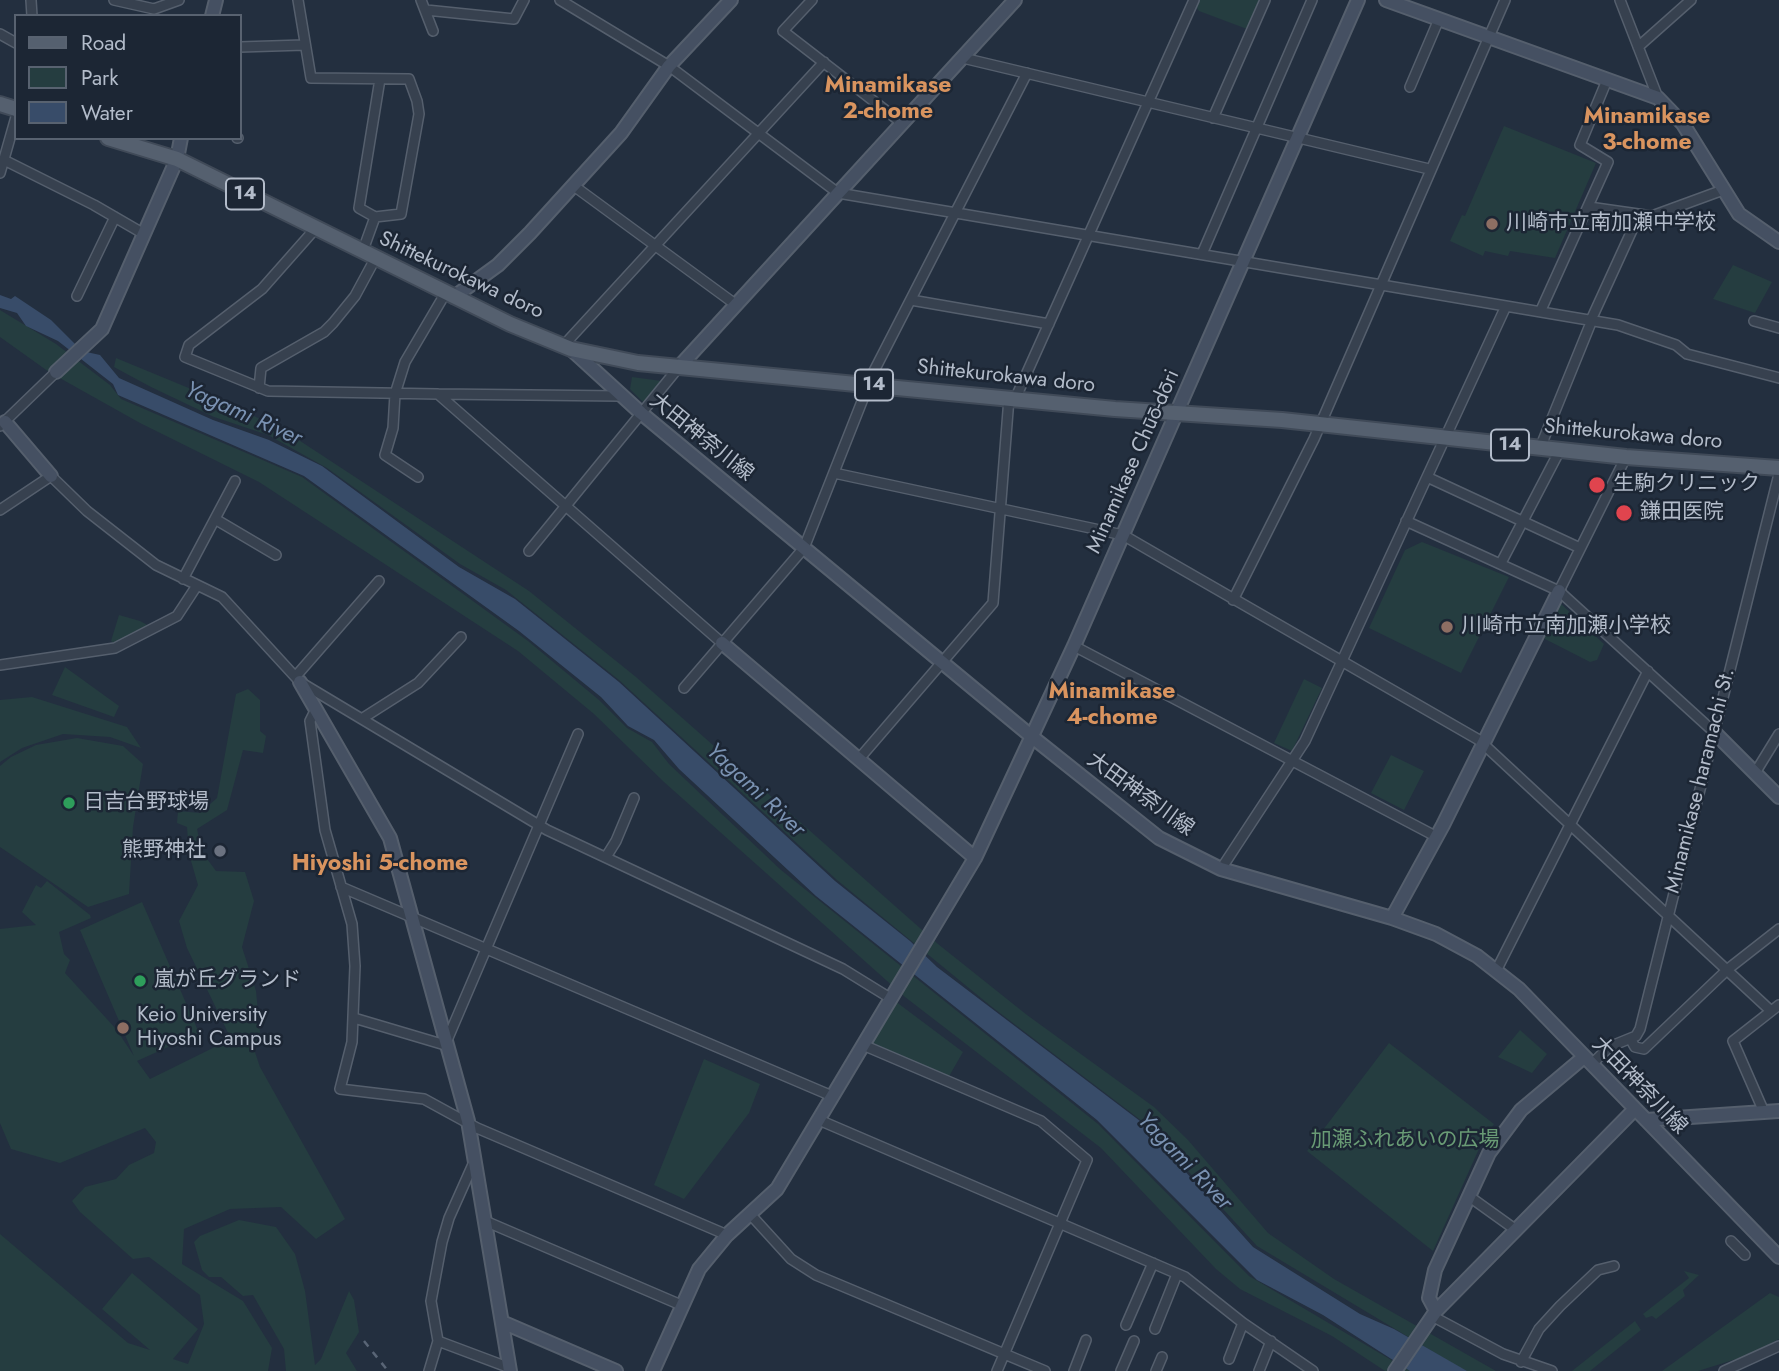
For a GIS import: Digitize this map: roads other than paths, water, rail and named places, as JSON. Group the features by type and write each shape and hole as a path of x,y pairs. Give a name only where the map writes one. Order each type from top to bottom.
{"main road":[{"name":"Shittekurokawa doro","path":"115,140 177,159 449,296 567,347 679,367 1318,425 1626,457 1779,468"}],"street":[{"path":"114,0 154,9 179,0"},
{"path":"298,0 311,78 409,79 419,114 401,214 375,217 359,208 380,79"},
{"path":"421,0 433,31"},
{"path":"426,10 513,19 524,0"},
{"path":"560,0 668,66 838,193 1541,310 1629,328 1676,345 1687,354 1779,378"},
{"path":"418,477 384,455 393,428 396,394 405,362 449,296 511,253 621,133 668,66 731,0"},
{"path":"813,0 783,31 902,123"},
{"path":"529,551 679,367 1015,0"},
{"path":"858,760 993,603 1012,398 1049,324 1194,0"},
{"path":"1213,118 1265,0"},
{"path":"1202,254 1312,0"},
{"name":"Minamikase Chūō-dōri","path":"653,1371 699,1269 727,1235 778,1189 975,858 1074,646 1358,0"},
{"path":"1386,0 1658,98"},
{"path":"1233,600 1318,425 1505,0"},
{"path":"1620,0 1658,98 1683,124 1740,214 1779,242"},
{"path":"1639,47 1690,0"},
{"path":"1410,87 1439,19"},
{"path":"242,47 304,45"},
{"path":"963,58 1429,169"},
{"path":"567,347 656,245 824,62"},
{"path":"684,688 804,548 870,384 1027,73"},
{"path":"1541,310 1608,162 1580,145 1606,80"},
{"path":"0,173 14,124"},
{"path":"181,140 177,159 98,334 2,421 51,476 87,511 138,551 196,587 222,597 298,679 390,838 468,1121 510,1369"},
{"path":"4,160 144,234"},
{"path":"574,186 735,304"},
{"path":"1589,206 1652,216 1723,190"},
{"path":"1540,448 1591,320 1639,215"},
{"path":"77,296 115,217"},
{"path":"259,388 261,368 324,332 355,296 369,256 375,217"},
{"path":"314,229 262,289 190,345 185,357 259,388 396,394 620,396"},
{"path":"911,300 1049,324"},
{"path":"1221,869 1294,760 1506,306"},
{"path":"1754,321 1779,328"},
{"name":"大田神奈川線","path":"567,347 640,413 1031,736 1159,838 1221,869 1392,918 1436,934 1477,956 1519,989 1779,1257"},
{"path":"438,394 621,557 975,858"},
{"path":"1501,563 1560,450"},
{"path":"1392,918 1484,745 1626,457"},
{"path":"834,473 1123,535 1484,745 1667,914 1775,1008 1732,1041 1764,1112"},
{"name":"Minamikase haramachi St.","path":"1631,1040 1640,1029 1779,474"},
{"path":"0,510 51,476"},
{"path":"1427,477 1580,548"},
{"path":"183,579 235,481"},
{"path":"215,519 276,555"},
{"path":"1406,522 1559,591 1714,732 1779,797"},
{"path":"298,679 379,580"},
{"path":"0,665 115,648 177,616 196,587"},
{"path":"363,718 418,683 461,638"},
{"path":"1074,646 1437,836"},
{"path":"1496,971 1648,671"},
{"path":"298,679 539,826 892,994"},
{"path":"316,709 310,721 322,809 352,924 354,1018 352,1042 340,1089 424,1100 727,1235"},
{"path":"445,1045 578,734"},
{"path":"1755,774 1779,734"},
{"path":"606,857 616,841 634,798"},
{"path":"341,887 832,1096"},
{"path":"1432,1316 1429,1298 1435,1270 1489,1153 1503,1130 1521,1110 1609,1047 1631,1040 1634,1047 1644,1049 1728,969 1779,929"},
{"path":"354,1018 445,1045"},
{"path":"863,1045 1041,1121 1087,1160 997,1371"},
{"path":"1395,1371 1432,1316 1634,1109"},
{"path":"1646,1121 1779,1111"},
{"path":"820,1119 1177,1274 1313,1371"},
{"path":"429,1371 438,1341 431,1301 434,1283 449,1218 475,1161"},
{"path":"1470,1197 1516,1230"},
{"path":"750,1214 791,1259 816,1275 1045,1371"},
{"path":"485,1221 681,1305"},
{"path":"1731,1241 1745,1255"},
{"path":"1126,1325 1153,1263"},
{"path":"1521,1362 1539,1329 1560,1306 1598,1270 1615,1266"},
{"path":"1155,1329 1177,1274"},
{"path":"1432,1316 1521,1362 1552,1371"},
{"path":"502,1322 616,1371"},
{"path":"1229,1359 1243,1323"},
{"path":"1074,1371 1086,1340"},
{"path":"438,1341 510,1369"},
{"path":"1121,1371 1134,1341"},
{"path":"1259,1371 1271,1341"},
{"path":"1724,1371 1779,1346"},
{"path":"1156,1371 1162,1357"}],"water":[{"name":"Yagami River","path":"0,295 11,299 15,296 51,320 82,351 100,355 119,378 213,420 269,440 322,466 459,567 515,599 619,682 835,881 910,941 937,967 1140,1121 1253,1247 1360,1314 1394,1329 1467,1371 1410,1371 1323,1315 1257,1280 1097,1120 816,896 679,769 654,740 628,726 601,697 519,631 304,476 118,395 113,384 58,341 26,326 17,313 0,308"}],"railway":[{"path":"364,1341 388,1371"}],"place":[{"name":"川崎市立南加瀬中学校","path":"1492,224"},
{"name":"生駒クリニック","path":"1597,485"},
{"name":"鎌田医院","path":"1624,513"},
{"name":"川崎市立南加瀬小学校","path":"1447,627"},
{"name":"日吉台野球場","path":"69,803"},
{"name":"熊野神社","path":"220,851"},
{"name":"嵐が丘グランド","path":"140,981"},
{"name":"Keio University Hiyoshi Campus","path":"123,1028"}],"district":[{"name":"Minamikase 2-chome","path":"888,99"},
{"name":"Minamikase 3-chome","path":"1647,130"},
{"name":"Minamikase 4-chome","path":"1112,705"},
{"name":"Hiyoshi 5-chome","path":"380,864"}],"park label":[{"name":"加瀬ふれあいの広場","path":"1405,1141"}]}
